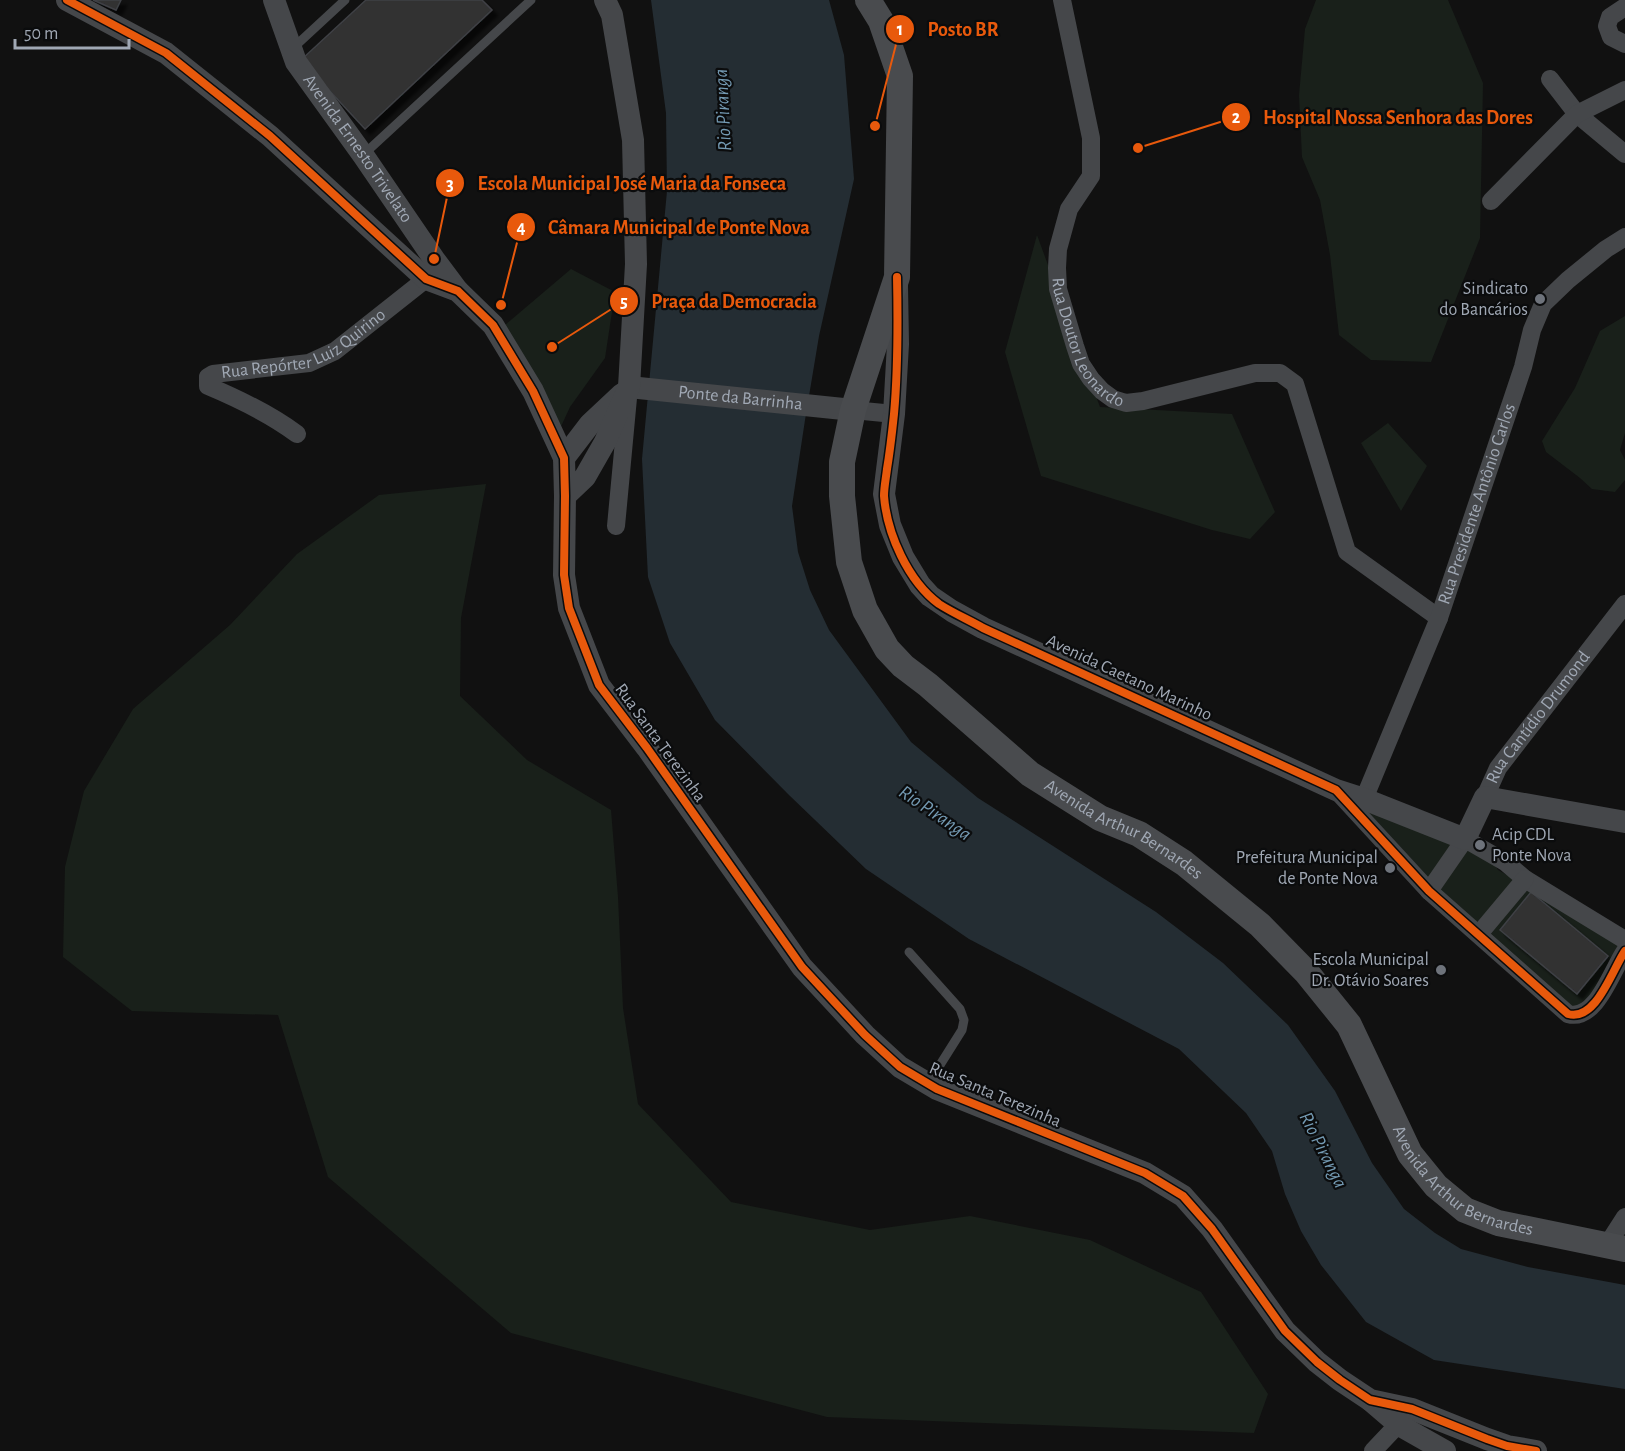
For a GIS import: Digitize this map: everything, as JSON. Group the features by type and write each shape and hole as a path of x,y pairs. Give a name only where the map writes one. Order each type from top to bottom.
{"main road":[{"name":"Avenida Arthur Bernardes","path":"868,0 881,21 900,76 897,277 853,410 842,462 849,562 865,610 887,649 903,666 1030,774 1100,818 1139,834 1184,863 1260,925 1308,973 1349,1025 1410,1154 1436,1186 1465,1210 1498,1222 1616,1247"}],"street":[{"path":"67,0 166,53 270,136 426,279 458,291 493,325 532,391 564,458 590,423 634,387"},
{"name":"Avenida Ernesto Trivelato","path":"274,0 296,62 458,291"},
{"path":"605,0 612,15 633,140 636,264 634,387 616,526"},
{"name":"Rua Doutor Leonardo","path":"1062,0 1091,138 1091,176 1069,209 1058,249 1058,289 1081,364 1090,379 1102,392 1126,403 1143,401 1256,373 1280,373 1295,384 1347,552 1439,618"},
{"path":"1619,11 1607,22 1611,37 1625,44"},
{"path":"1550,79 1577,114 1625,154"},
{"path":"1491,201 1577,114 1625,90"},
{"name":"Rua Presidente Antônio Carlos","path":"1364,799 1439,618 1522,367 1532,330 1544,304 1568,280 1606,249 1625,237"},
{"name":"Avenida Caetano Marinho","path":"897,277 898,344 894,414 884,494 888,518 903,557 920,585 935,600 983,628 1336,790 1429,891 1568,1014 1580,1015 1595,1004 1625,951"},
{"name":"Rua Repórter Luiz Quirino","path":"297,434 273,418 208,386 208,377 213,374 309,363 334,351 426,279"},
{"path":"565,496 585,477 634,387"},
{"name":"Ponte da Barrinha","path":"634,387 853,410"},
{"path":"853,410 894,414"},
{"name":"Rua Santa Terezinha","path":"564,458 564,575 569,608 599,685 647,748 802,967 865,1035 900,1067 928,1084 1145,1173 1183,1196 1212,1229 1285,1331 1317,1362 1340,1380 1370,1400 1405,1417"},
{"name":"Rua Cantídio Drumond","path":"1465,839 1498,768 1625,604"},
{"path":"1336,790 1465,839 1505,862 1526,879 1625,940"},
{"path":"1485,797 1625,822"},
{"path":"1429,891 1465,839"},
{"path":"1479,934 1526,879"},
{"path":"1616,1247 1625,1218"},
{"path":"1405,1417 1504,1448 1536,1451"},
{"path":"1373,1451 1405,1417"},
{"path":"1405,1417 1445,1451"}],"lane":[{"path":"292,50 345,0"},
{"path":"363,155 531,0"},
{"path":"909,952 960,1009 964,1020 962,1030 928,1084"}],"shaded area":[{"path":"1316,0 1448,0 1483,83 1480,238 1431,362 1371,360 1339,335 1330,255 1320,200 1302,157 1299,95 1305,29"},
{"path":"1037,235 1100,407 1232,414 1275,512 1250,539 1212,530 1041,476 1005,352"},
{"path":"571,269 615,292 605,358 570,407 552,446 491,337"},
{"path":"1625,316 1625,433 1620,450 1625,460 1625,480 1615,492 1592,489 1546,452 1542,441 1575,388 1600,331"},
{"path":"1388,423 1427,466 1401,511 1361,443"},
{"path":"486,484 461,618 460,696 527,760 611,810 623,1008 638,1104 731,1202 870,1230 970,1216 1090,1240 1201,1292 1268,1394 1254,1433 827,1417 511,1333 328,1177 278,1015 132,1011 63,957 65,867 84,791 133,709 230,625 297,554 379,495"},
{"path":"1336,790 1398,813 1494,863 1498,870 1625,940 1587,1011 1565,1012"}],"water":[{"name":"Rio Piranga","path":"651,0 829,0 844,55 854,179 819,336 792,506 798,552 810,590 829,630 911,742 978,798 1156,912 1223,963 1288,1025 1335,1091 1372,1163 1404,1209 1435,1233 1461,1249 1528,1267 1625,1285 1625,1389 1434,1360 1366,1322 1321,1265 1301,1231 1285,1194 1272,1151 1246,1113 1179,1049 969,939 866,869 715,720 670,643 648,577 642,459 667,191 666,113"}],"building":[{"path":"93,0 121,0 116,10"},
{"path":"366,0 482,0 492,10 365,129 301,60"},
{"path":"1531,892 1608,956 1577,994 1500,930"}],"cycle path":[{"path":"67,0 166,53 270,136 426,279 458,291 493,325 533,391 564,458 564,575 569,608 599,685 647,748 802,967 865,1035 900,1067 937,1089 1145,1173 1183,1196 1212,1229 1285,1331 1317,1362 1370,1400 1412,1409 1507,1446 1536,1451"},
{"path":"897,277 895,397 884,496 890,526 901,556 928,594 939,604 983,628 1336,790 1429,891 1568,1014 1578,1014 1595,1003 1625,951"}],"place":[{"name":"Posto BR","path":"875,126"},
{"name":"Hospital Nossa Senhora das Dores","path":"1138,148"},
{"name":"Escola Municipal José Maria da Fonseca","path":"434,259"},
{"name":"Sindicato do Bancários","path":"1540,299"},
{"name":"Câmara Municipal de Ponte Nova","path":"501,305"},
{"name":"Praça da Democracia","path":"552,347"},
{"name":"Acip CDL Ponte Nova","path":"1480,845"},
{"name":"Prefeitura Municipal de Ponte Nova","path":"1390,868"},
{"name":"Escola Municipal Dr. Otávio Soares","path":"1441,970"}]}
